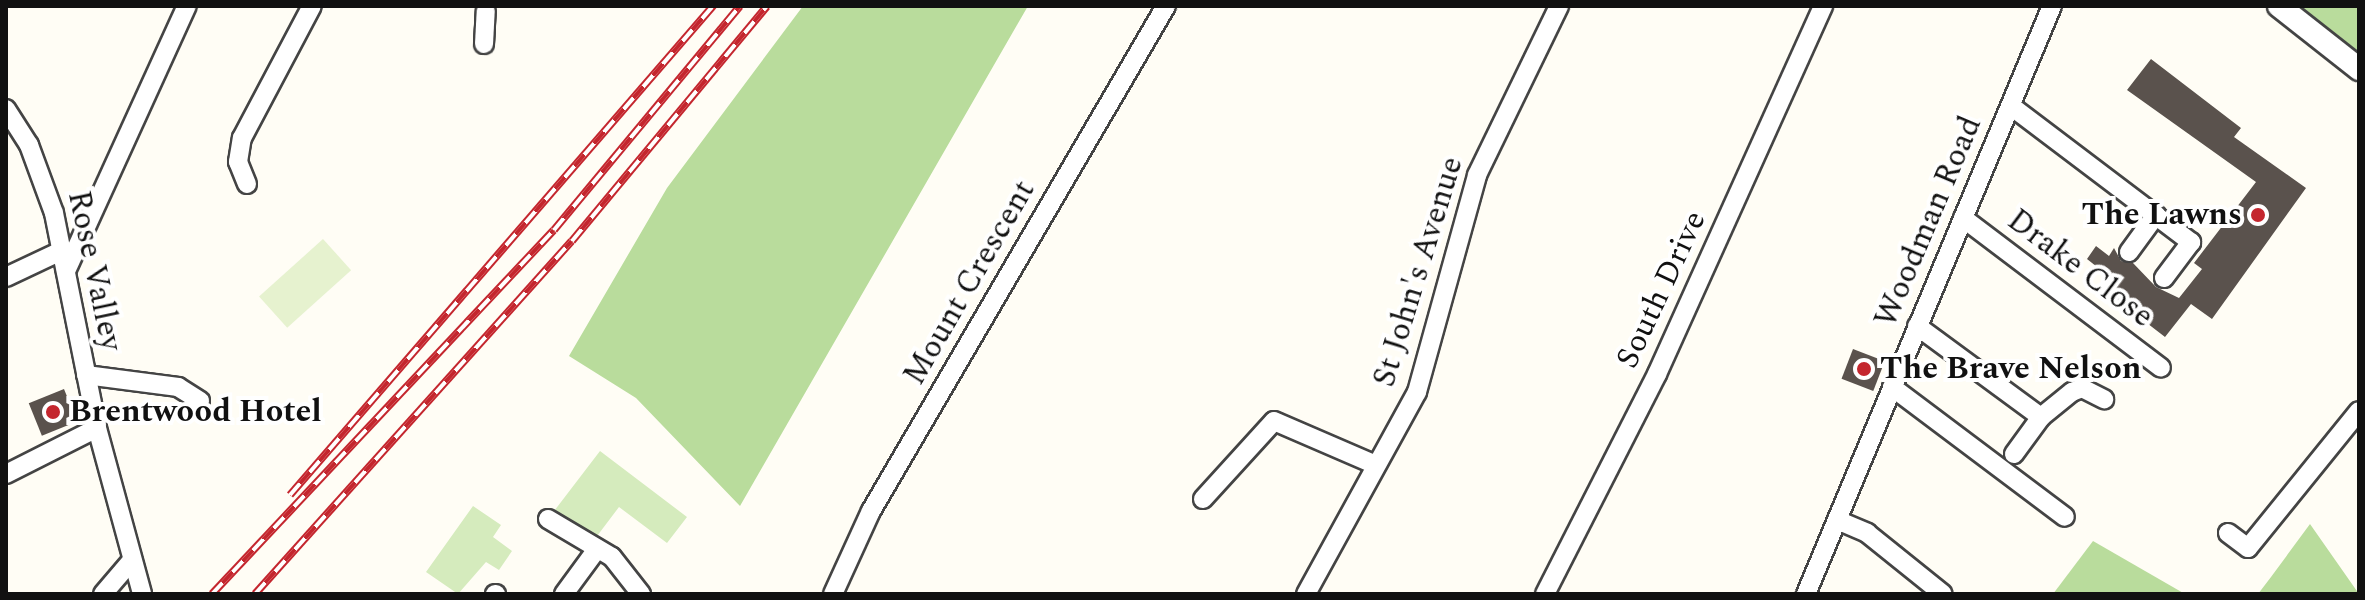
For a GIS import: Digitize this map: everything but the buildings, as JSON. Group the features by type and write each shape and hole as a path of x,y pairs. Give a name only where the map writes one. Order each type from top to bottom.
{"street":[{"path":"66,271 187,6"},
{"path":"247,184 238,162 242,138 312,6"},
{"name":"Mount Crescent","path":"833,594 871,511 1166,6"},
{"name":"St John's Avenue","path":"1306,594 1417,392 1477,175 1559,6"},
{"name":"South Drive","path":"1545,594 1657,374 1823,6"},
{"name":"Woodman Road","path":"1806,594 2052,6"},
{"path":"2279,6 2359,69"},
{"path":"484,44 487,8"},
{"path":"2011,106 2191,242 2164,278"},
{"name":"Rose Valley","path":"6,109 43,177 66,271 97,428 142,594"},
{"path":"2129,252 2156,215"},
{"name":"Drake Close","path":"1963,218 2161,368"},
{"path":"6,277 61,251"},
{"path":"1917,326 2041,417"},
{"path":"86,375 178,387 200,401"},
{"path":"1892,387 2065,517"},
{"path":"2014,454 2041,417 2082,388 2104,399"},
{"path":"2228,533 2248,548 2352,435 2359,411"},
{"path":"1213,495 1274,421 1376,465"},
{"path":"6,474 97,428"},
{"path":"548,519 617,561 641,594"},
{"path":"1837,520 1867,533 1943,594"},
{"path":"564,594 597,549"},
{"path":"103,594 132,560"}],"green space":[{"path":"803,6 1028,6 740,506 636,398 569,356 667,188"},
{"path":"2269,6 2359,6 2359,74"},
{"path":"323,239 351,270 287,328 259,297"},
{"path":"600,451 687,517 667,543 619,507 588,548 548,519"},
{"path":"473,506 501,525 493,537 512,551 499,570 486,562 458,594 426,572"},
{"path":"2310,524 2359,594 2258,594 2271,577"},
{"path":"2093,541 2185,594 2053,594"}],"railway":[{"path":"290,495 713,6"},
{"path":"212,594 554,230 740,6"},
{"path":"255,594 572,241 767,6"}],"place":[{"name":"The Lawns","path":"2258,215"},
{"name":"The Brave Nelson","path":"1864,369"},
{"name":"Brentwood Hotel","path":"53,412"}]}
